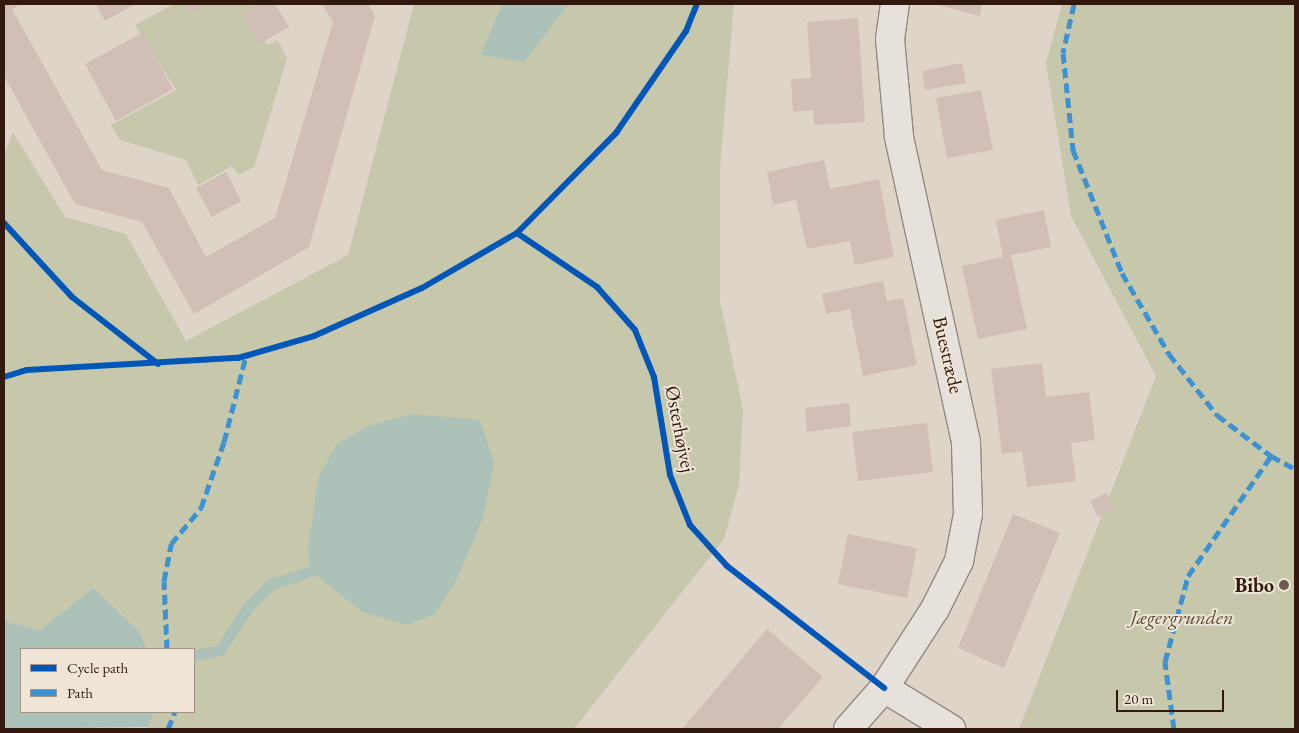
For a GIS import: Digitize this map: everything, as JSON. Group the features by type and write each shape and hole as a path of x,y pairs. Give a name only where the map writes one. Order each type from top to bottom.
{"street":[{"name":"Buestræde","path":"884,688 935,609 960,561 968,514 966,442 899,136 890,39 895,4"},
{"path":"848,729 884,688 951,729"}],"green space":[{"path":"174,4 263,4 249,13 267,45 278,40 287,59 254,167 238,175 232,166 198,185 186,160 120,140 111,125 176,90 135,25"},
{"path":"414,4 502,4 480,55 524,61 569,4 734,4 720,168 720,301 743,409 739,485 724,539 574,729 144,729 149,727 153,713 195,713 195,648 147,648 139,631 93,588 40,630 4,621 4,155 13,132 65,217 126,234 186,341 348,255"},
{"name":"Jægergrunden","path":"1062,4 1295,4 1295,729 1019,729 1156,376 1071,216 1046,63"}],"shaded area":[{"path":"502,4 569,4 524,62 480,55"},
{"path":"413,414 480,420 494,462 483,518 457,579 435,614 408,625 362,612 311,571 308,551 318,478 336,445 365,427"},
{"path":"93,588 139,631 147,648 20,648 20,713 153,713 149,727 4,729 4,621 40,630"}],"building":[{"path":"4,4 21,4 12,9 102,170 169,188 206,257 275,218 333,22 322,4 368,4 375,16 309,247 194,314 142,222 75,204 4,76"},
{"path":"96,4 135,4 105,21"},
{"path":"184,4 210,4 190,14"},
{"path":"261,4 275,4 289,27 259,44 242,15"},
{"path":"934,4 982,4 980,16"},
{"path":"858,18 865,122 814,125 813,110 793,112 791,79 811,78 807,22"},
{"path":"142,33 173,89 116,121 85,64"},
{"path":"962,63 966,83 925,90 922,71"},
{"path":"981,90 993,150 947,158 936,98"},
{"path":"824,160 830,189 879,179 894,257 855,265 850,241 807,249 796,200 773,205 767,172"},
{"path":"226,172 241,201 212,217 196,188"},
{"path":"1044,210 1051,247 1011,255 1027,329 978,339 962,266 1003,257 996,220"},
{"path":"883,281 887,301 903,298 917,365 863,376 850,309 826,314 822,294"},
{"path":"1042,363 1046,397 1089,392 1095,440 1071,443 1076,481 1027,487 1022,451 1002,454 991,369"},
{"path":"849,403 851,426 807,432 805,408"},
{"path":"927,423 933,472 858,481 852,432"},
{"path":"1106,493 1114,509 1098,517 1090,501"},
{"path":"1013,514 1060,533 1004,668 958,648"},
{"path":"848,534 917,548 907,598 838,584"},
{"path":"767,629 823,677 778,729 682,729"}],"waterway":[{"path":"195,655 220,650 248,607 269,585 311,571"}],"marked path":[{"path":"1074,4 1063,53 1073,150 1122,273 1169,354 1217,415 1271,456 1295,469"},
{"path":"167,648 164,581 171,544 201,508 224,442 246,356"},
{"path":"1174,729 1165,662 1188,576 1271,456"},
{"path":"168,729 175,713"}],"cycle path":[{"path":"4,377 27,370 238,358 314,336 422,288 517,233 616,133 686,31 697,4"},
{"path":"4,223 72,297 158,364"},
{"name":"Østerhøjvej","path":"517,233 597,287 635,330 654,377 670,475 690,525 727,566 884,688"}],"place":[{"name":"Bibo","path":"1284,585"}]}
